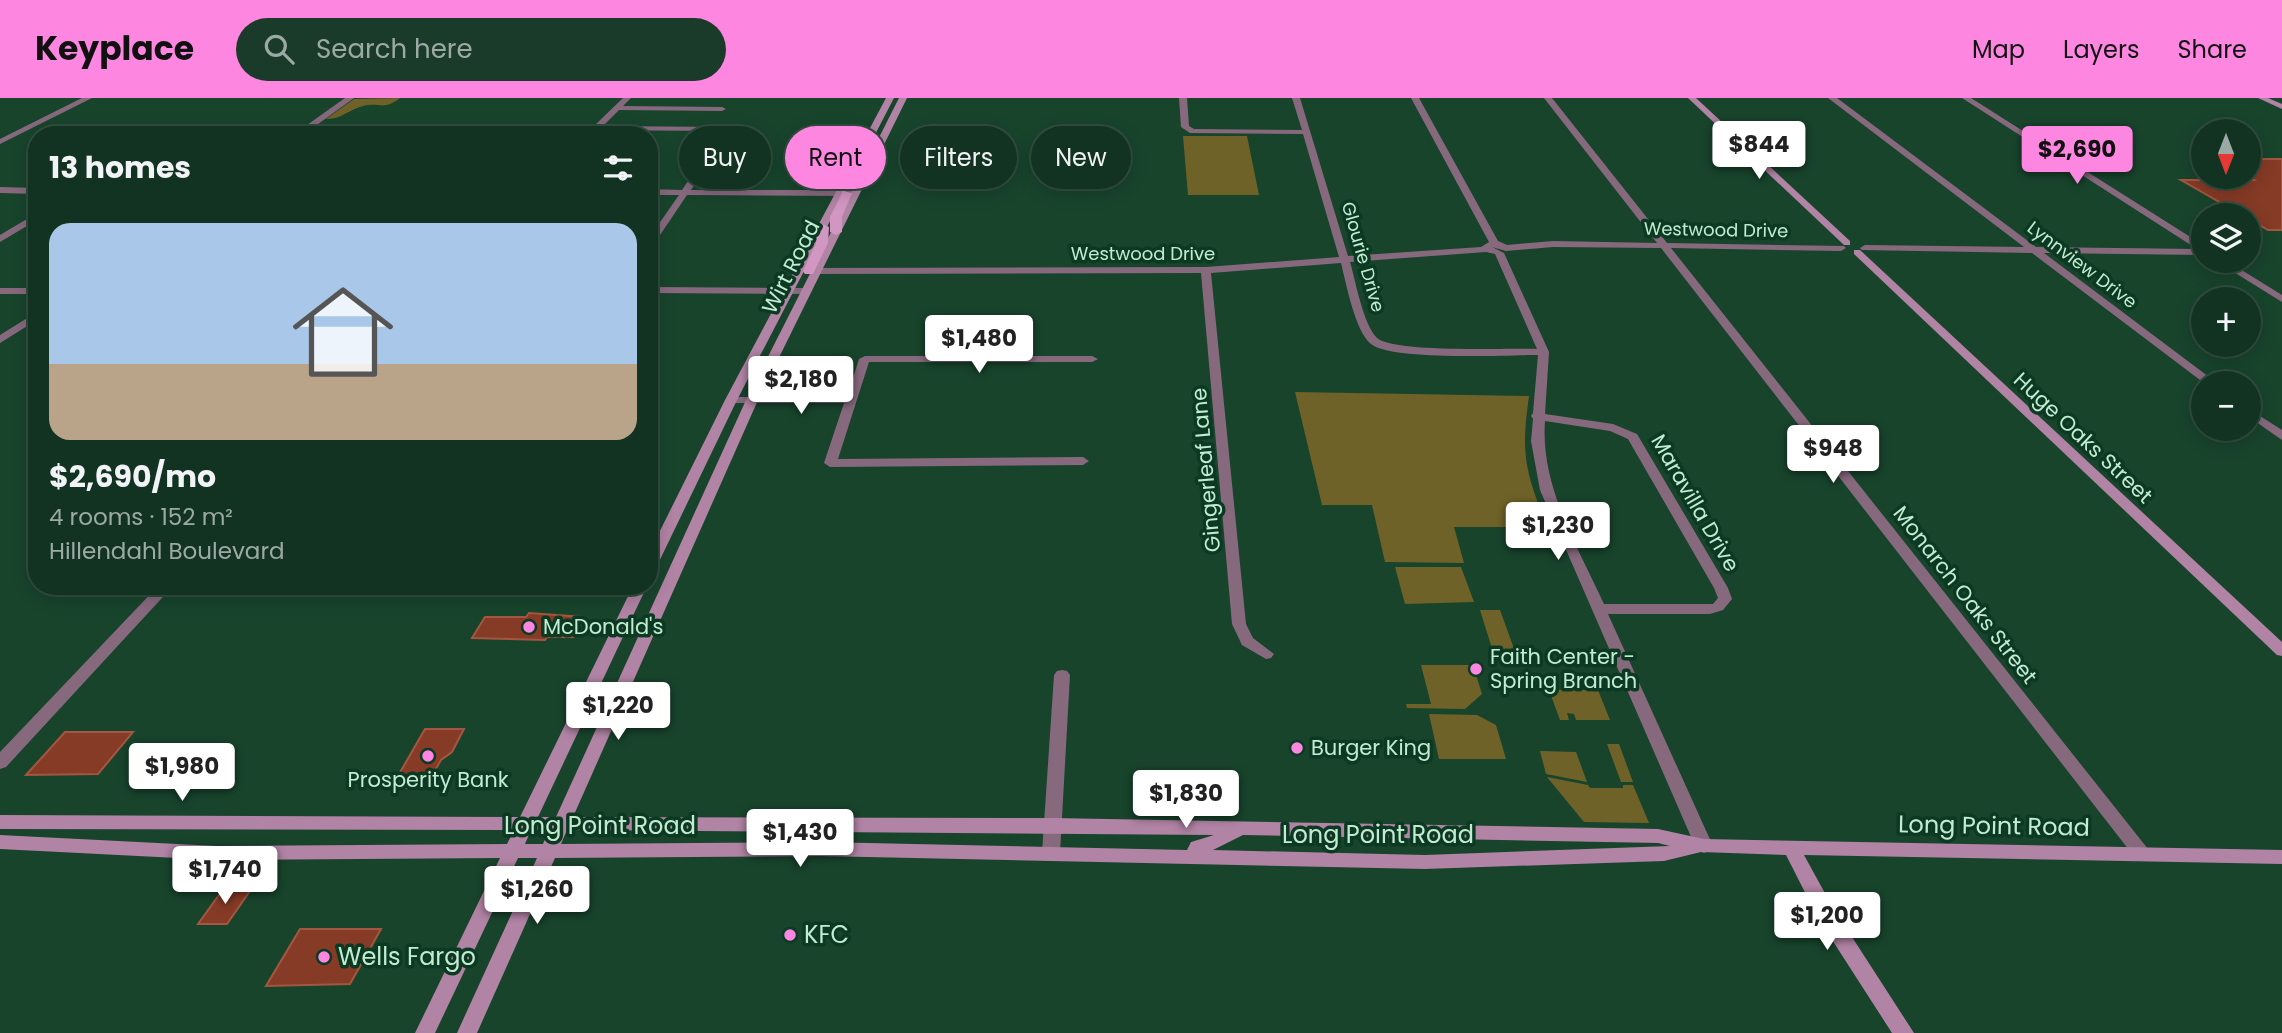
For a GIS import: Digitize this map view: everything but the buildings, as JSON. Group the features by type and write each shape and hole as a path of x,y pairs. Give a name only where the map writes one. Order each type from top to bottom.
{"main road":[{"name":"Wirt Road","path":"847,193 890,98"},
{"name":"Wirt Road","path":"823,227 847,193 903,98"},
{"name":"Huge Oaks Street","path":"1692,98 2282,651"},
{"path":"2262,98 2282,107"},
{"path":"836,232 836,217 847,193"},
{"path":"808,271 822,243 823,227"},
{"name":"Wirt Road","path":"658,549 788,291 808,271 836,232"},
{"name":"Wirt Road","path":"467,1033 752,400 805,291 808,271"},
{"path":"658,567 677,567"},
{"path":"425,1033 636,595"},
{"name":"Long Point Road","path":"0,822 1052,825 1658,836 1704,846 2282,857"},
{"path":"1194,856 1197,847 1213,843 1238,829"},
{"path":"1515,833 1526,859"},
{"name":"Long Point Road","path":"0,842 217,853 821,849 1425,862 1664,854 1704,846"},
{"path":"1791,847 1825,912 1904,1033"}],"street":[{"path":"32,126 88,98"},
{"path":"310,126 350,98"},
{"path":"598,126 627,98"},
{"path":"1183,98 1185,127 1203,132 1306,132"},
{"name":"Glourie Drive","path":"1296,98 1365,328 1375,342 1401,349 1544,352"},
{"path":"1415,98 1496,248 1544,352 1536,442 1546,490 1704,846"},
{"name":"Monarch Oaks Street","path":"1548,98 2143,854"},
{"name":"Lynnview Drive","path":"1832,98 2195,371"},
{"path":"1966,98 2191,243"},
{"path":"708,126 730,99"},
{"path":"617,108 722,109"},
{"path":"0,142 28,128"},
{"path":"658,129 679,129"},
{"path":"658,232 687,189"},
{"path":"0,190 28,191"},
{"path":"658,192 847,193"},
{"path":"0,239 28,222"},
{"name":"Westwood Drive","path":"808,271 1206,270 1553,244 2191,251"},
{"name":"Gingerleaf Lane","path":"1206,270 1239,624 1247,640 1266,654"},
{"path":"2240,273 2282,299"},
{"path":"658,290 805,291"},
{"path":"0,291 28,291"},
{"path":"0,340 28,321"},
{"path":"1083,461 830,463 865,359 1092,359"},
{"path":"731,400 850,400"},
{"name":"Maravilla Drive","path":"1537,416 1613,428 1633,437 1725,599 1718,607 1710,609 1598,609"},
{"path":"2261,421 2282,436"},
{"path":"0,763 158,595"},
{"path":"1051,853 1062,675"}],"shaded area":[{"path":"400,98 390,104 363,106 336,118 326,119 354,99"},
{"path":"1183,136 1247,136 1259,195 1188,195"},
{"path":"1295,392 1529,396 1525,429 1526,456 1531,482 1542,513 1526,514 1528,519 1544,519 1548,527 1454,527 1464,563 1385,562 1372,505 1322,505"},
{"path":"1395,567 1461,567 1474,602 1405,604"},
{"path":"1480,610 1500,610 1517,657 1495,658"},
{"path":"1421,665 1473,665 1482,694 1465,709 1407,708 1406,704 1431,704"},
{"path":"1549,690 1598,690 1610,720 1576,720 1574,714 1567,713 1569,720 1560,720"},
{"path":"1429,714 1477,715 1496,725 1506,759 1439,759"},
{"path":"1607,744 1619,744 1633,782 1621,782"},
{"path":"1540,751 1576,752 1587,782 1546,774"},
{"path":"1547,777 1588,785 1590,788 1623,788 1623,785 1633,785 1649,823 1584,822"}],"place":[{"name":"McDonald's","path":"529,627"},
{"name":"Faith Center - Spring Branch","path":"1476,669"},
{"name":"Burger King","path":"1297,748"},
{"name":"Prosperity Bank","path":"428,756"},
{"name":"KFC","path":"790,935"},
{"name":"Wells Fargo","path":"324,957"}]}
